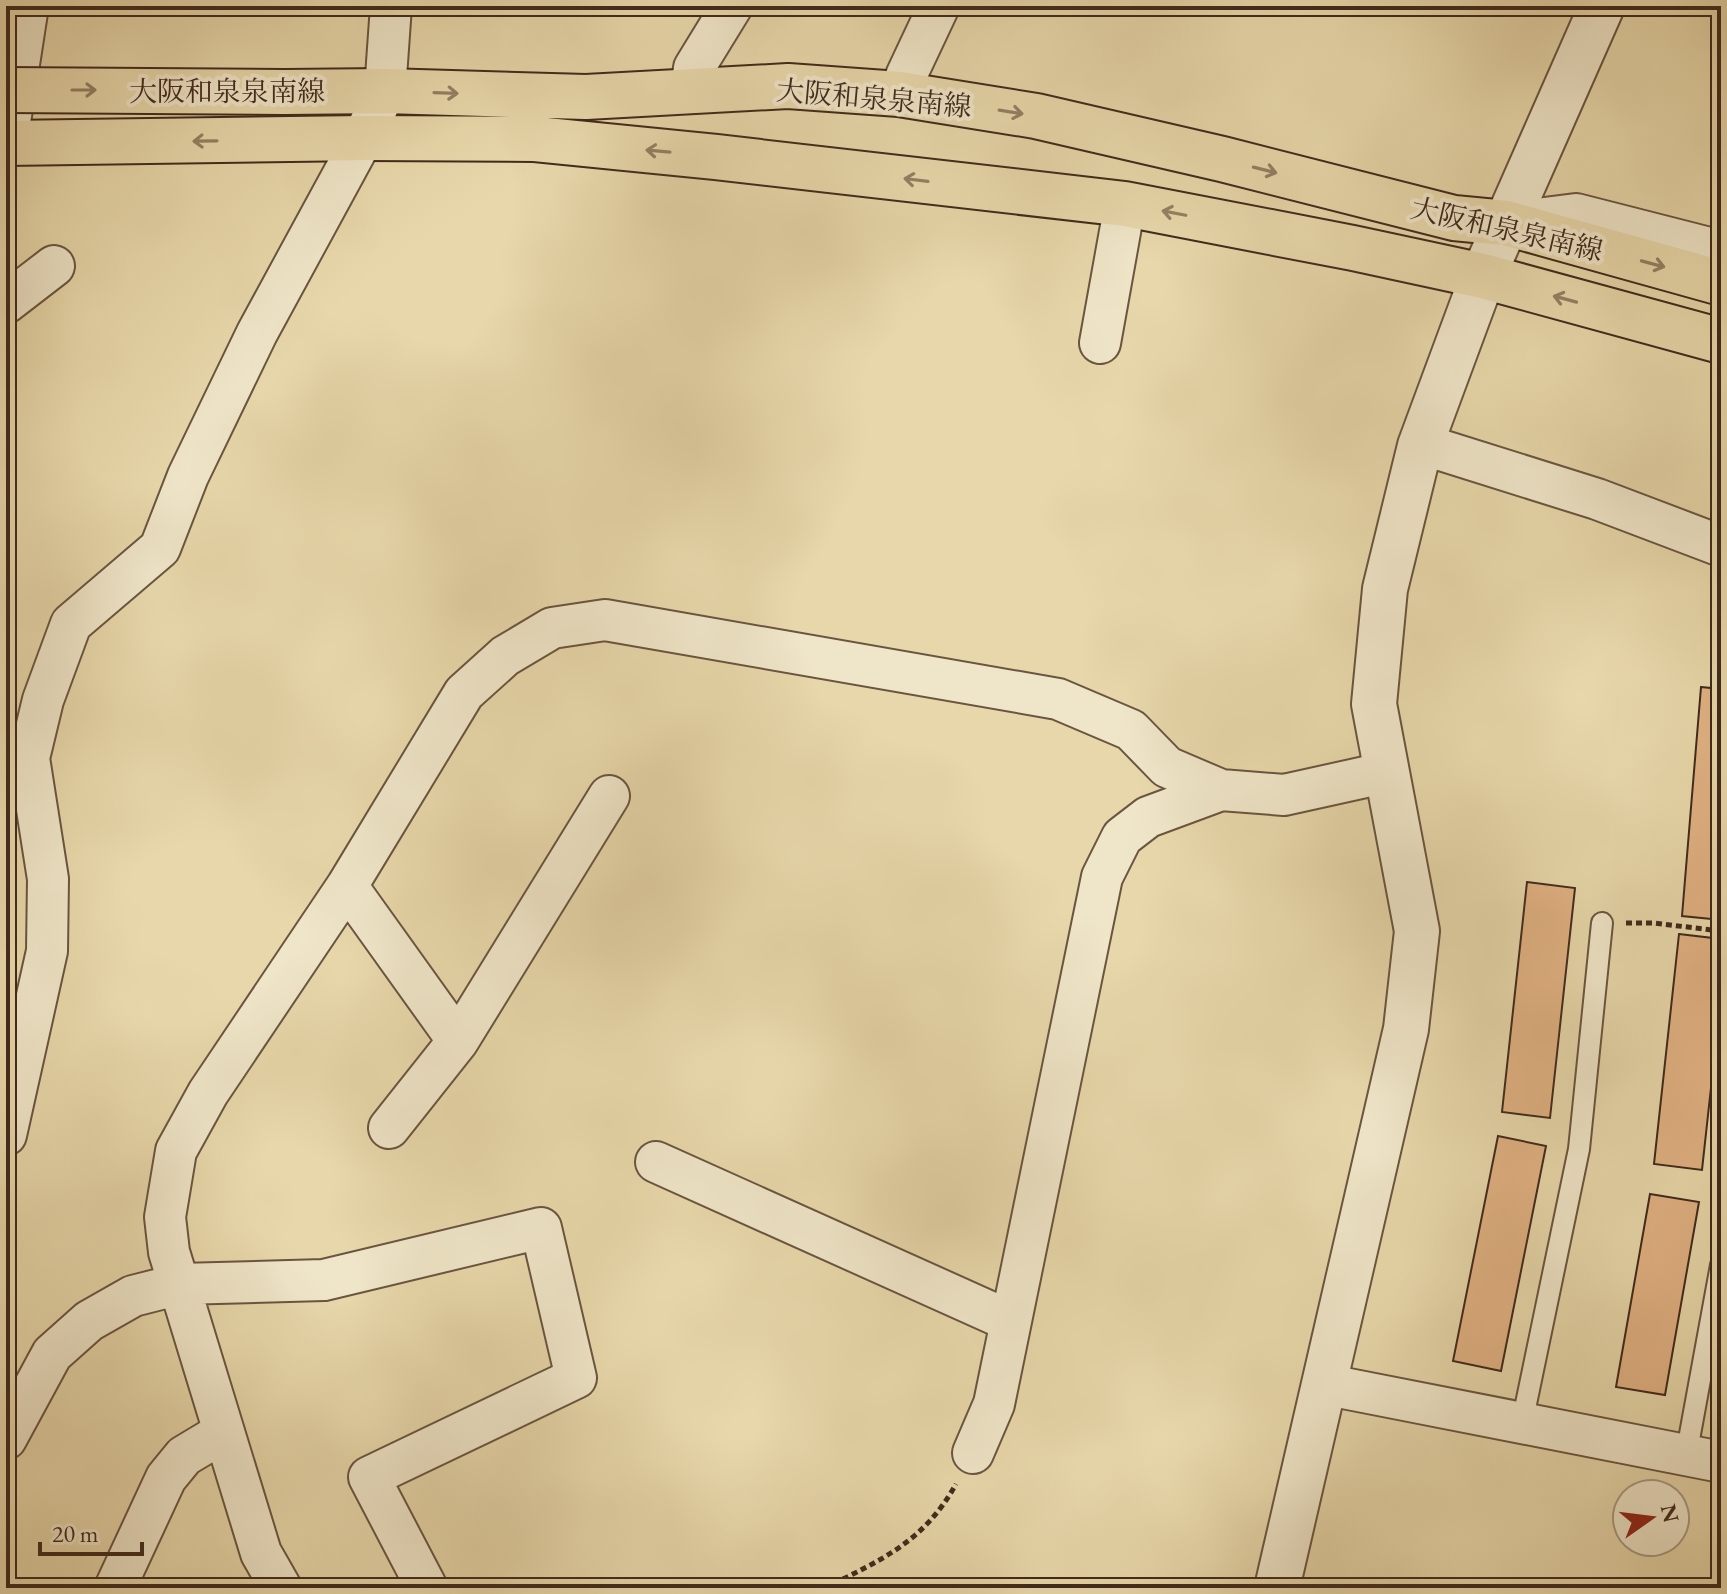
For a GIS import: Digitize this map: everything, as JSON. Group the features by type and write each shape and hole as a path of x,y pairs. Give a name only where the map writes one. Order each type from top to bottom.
{"main road":[{"name":"大阪和泉泉南線","path":"6,90 385,91 586,97 788,86 899,94 1036,116 1454,218 1506,223 1721,283"},
{"name":"大阪和泉泉南線","path":"6,143 535,139 1125,204 1483,276 1721,341"}],"street":[{"path":"6,1135 47,951 48,879 29,758 43,700 71,624 160,548 188,476 257,333 363,138 385,91 391,6"},
{"path":"691,91 694,68 732,6"},
{"path":"899,94 939,6"},
{"path":"1277,1588 1406,1029 1417,931 1374,704 1385,589 1420,446 1483,276 1602,6"},
{"path":"6,129 10,122 19,29"},
{"path":"1100,343 1125,204"},
{"path":"1506,223 1576,214 1721,251"},
{"path":"6,303 54,266"},
{"path":"1420,446 1719,539"},
{"path":"281,1588 261,1553 169,1252 165,1217 176,1151 208,1093 347,886 464,693 505,656 552,628 605,620 1058,699 1131,730 1167,767 1221,790 1284,795 1388,772"},
{"path":"973,1453 994,1404 1102,877 1122,837 1148,817 1221,790"},
{"path":"389,1128 458,1041 609,796"},
{"path":"347,886 458,1041"},
{"path":"656,1162 1010,1321"},
{"path":"6,1439 52,1354 89,1321 133,1296 180,1284 324,1280 541,1228 576,1378 369,1477 427,1588"},
{"path":"1323,1384 1704,1459"},
{"path":"115,1588 166,1478 184,1456 224,1432"}],"lane":[{"path":"1522,1423 1579,1149 1602,923"},
{"path":"1704,1459 1721,1265"}],"path":[{"path":"1602,923 1653,923 1721,931"},
{"path":"825,1588 894,1553 942,1510 973,1453"}],"building":[{"path":"1701,687 1721,689 1721,920 1682,916"},
{"path":"1527,882 1575,888 1550,1118 1502,1112"},
{"path":"1679,934 1721,939 1721,996 1702,1170 1654,1164"},
{"path":"1498,1136 1546,1146 1501,1371 1453,1361"},
{"path":"1650,1194 1699,1202 1665,1395 1616,1387"}]}
